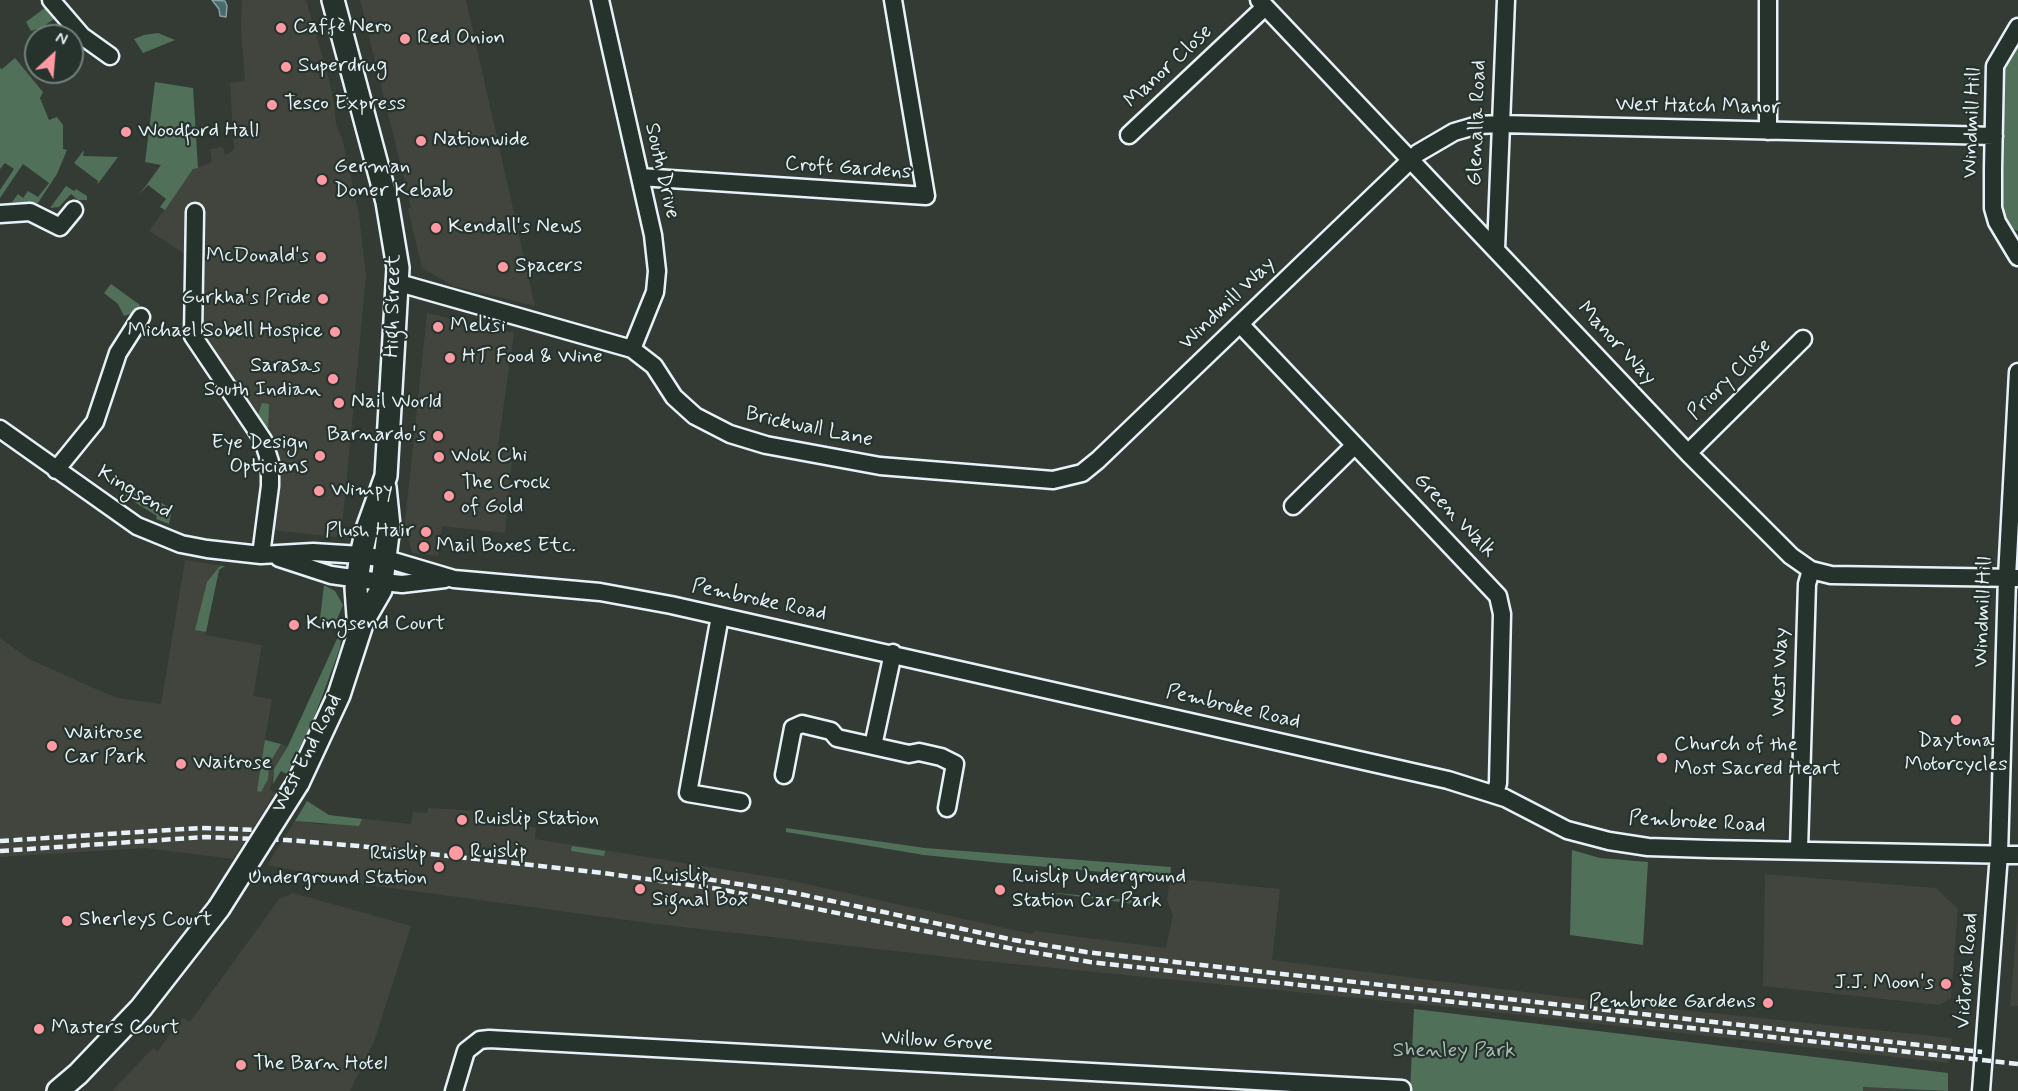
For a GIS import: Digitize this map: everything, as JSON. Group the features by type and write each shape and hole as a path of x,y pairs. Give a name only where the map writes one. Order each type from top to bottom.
{"main road":[{"name":"High Street","path":"333,0 387,202 399,283 386,476 367,529 375,567"},
{"path":"375,567 386,476"},
{"name":"West End Road","path":"58,1091 78,1074 141,1008 219,908 298,783 339,695 375,567"}],"street":[{"path":"51,0 82,36 110,56"},
{"name":"South Drive","path":"600,0 653,235 657,282 651,304 632,349"},
{"name":"Croft Gardens","path":"640,177 926,196 893,0"},
{"name":"Glenalla Road","path":"1496,249 1506,0"},
{"path":"1768,0 1768,131"},
{"name":"Manor Close","path":"1129,135 1262,3"},
{"name":"Manor Way","path":"1262,3 1688,453 1791,556 1811,570 1831,575 2012,578"},
{"name":"Windmill Hill","path":"2018,27 1995,66 1993,208 1997,222 2011,241 2018,257"},
{"name":"West Hatch Manor","path":"1411,159 1425,147 1454,132 1478,125 1500,124 1994,136"},
{"name":"Windmill Way","path":"1072,477 1098,460 1411,159"},
{"path":"0,214 30,212 60,227 74,210"},
{"path":"195,212 193,336 262,440 270,462 270,486 261,555"},
{"name":"Brickwall Lane","path":"399,283 632,349 654,366 674,397 695,416 730,434 766,445 880,466 1041,480 1072,477"},
{"path":"56,470 95,422 118,353 141,317"},
{"name":"Green Walk","path":"1240,324 1494,590 1500,602 1498,783 1495,794"},
{"name":"Priory Close","path":"1688,453 1803,339"},
{"name":"Windmill Hill","path":"2000,854 2018,372"},
{"name":"Kingsend","path":"0,429 137,526 163,538 207,549 375,567"},
{"path":"1293,506 1355,445"},
{"name":"Kingsend","path":"261,555 322,552 375,567"},
{"name":"Pembroke Road","path":"375,567 413,583 454,579"},
{"name":"Pembroke Road","path":"375,567 454,579 600,592 893,653 1448,780 1495,794 1567,830 1609,841 1648,847 2018,855"},
{"name":"West Way","path":"1799,849 1807,584 1811,570"},
{"path":"720,616 688,793 741,802"},
{"path":"873,746 893,653"},
{"path":"784,775 793,728 802,724 831,731 837,738 909,754 919,752 941,757 955,764 947,808"},
{"name":"Victoria Road","path":"1981,1091 2000,854"},
{"name":"Willow Grove","path":"454,1091 462,1060 472,1045 489,1039 1402,1089"}],"shaded area":[{"path":"242,0 306,0 329,79 336,125 342,138 359,214 366,277 341,534 336,537 271,530 277,456 273,445 200,335 201,256 185,254 149,231 193,169 212,162 210,149 223,147 225,155 234,150 230,83 245,81 241,28"},
{"path":"360,0 466,0 535,306 453,286 422,268 408,209 411,207"},
{"path":"427,313 514,333 498,446 513,450 505,533 442,526 438,556 412,553 405,522"},
{"path":"185,560 225,566 219,570 205,635 262,645 253,696 272,699 265,740 288,746 274,770 270,790 275,793 233,859 145,848 0,857 0,638 29,659 105,693 118,698 161,704"},
{"path":"428,808 481,811 482,814 513,817 513,823 536,828 535,839 784,879 1032,934 1034,931 1166,948 1173,915 1167,900 1170,878 1280,889 1272,960 1597,1001 1952,1038 1948,1063 1458,1008 984,961 656,924 369,885 267,865 295,821 327,825 329,815 411,824 413,812 427,813"},
{"path":"1765,874 1936,888 1958,909 1951,998 1939,1005 1763,986"},
{"path":"293,893 411,926 375,1039 350,1091 112,1091 153,1048 158,1051 182,1018 190,1022 279,899"},
{"path":"2018,914 2018,1006 2010,1006"},
{"path":"1863,1087 1943,1091 1863,1091"}],"green space":[{"path":"46,7 54,19 47,24 27,24 26,22"},
{"path":"158,33 175,40 143,53 134,39"},
{"path":"2018,46 2018,231 2010,228 1999,211 2002,74 2007,59"},
{"path":"15,58 24,69 24,84 36,84 43,92 40,98 49,120 57,117 63,125 63,149 67,150 57,174 38,203 12,202 18,194 23,198 28,191 38,197 49,183 23,164 0,198 0,190 14,169 5,163 0,169 0,68 2,69"},
{"path":"155,82 193,88 198,168 193,169 165,210 160,207 166,199 148,185 139,195 161,165 145,162"},
{"path":"84,150 83,156 118,157 97,185 98,181 74,163"},
{"path":"66,186 87,196 87,200 78,200 71,194 59,207 50,208"},
{"path":"111,284 140,305 133,313 124,316 118,304 104,293"},
{"path":"262,403 269,404 268,430 258,415"},
{"path":"130,485 172,509 169,524 156,519 157,516 125,496"},
{"path":"220,566 225,566 219,570 206,632 195,630 207,582"},
{"path":"324,585 335,591 343,605 333,629 320,619"},
{"path":"342,628 340,648 314,718 287,774 281,771 273,784 274,769 288,746"},
{"path":"265,740 281,744 269,764 268,779 261,792 257,791"},
{"path":"307,801 329,815 362,819 359,826 295,821"},
{"path":"786,828 925,848 1171,867 1170,878 924,855 786,832"},
{"path":"572,846 605,851 604,856 571,851"},
{"path":"1572,850 1600,858 1648,862 1643,945 1570,935"},
{"path":"1046,892 1150,902 1151,903 1149,906"},
{"name":"Shenley Park","path":"1414,1009 1948,1073 1948,1091 1863,1087 1863,1091 1410,1091"}],"water":[{"path":"212,0 225,1 226,17 220,16 219,9"}],"railway":[{"path":"0,841 200,828 261,830"},
{"path":"0,851 205,837 359,846 603,873 719,889 1019,950 1090,962 2018,1064"},
{"path":"681,875 795,893 1014,940 1086,952 1982,1052"}],"place":[{"name":"Caffè Nero","path":"281,28"},
{"name":"Red Onion","path":"405,39"},
{"name":"Superdrug","path":"286,67"},
{"name":"Tesco Express","path":"272,105"},
{"name":"Woodford Hall","path":"126,132"},
{"name":"Nationwide","path":"421,141"},
{"name":"German Doner Kebab","path":"322,180"},
{"name":"Kendall's News","path":"436,228"},
{"name":"McDonald's","path":"321,257"},
{"name":"Spacers","path":"503,267"},
{"name":"Gurkha's Pride","path":"323,299"},
{"name":"Melisi","path":"438,327"},
{"name":"Michael Sobell Hospice","path":"335,332"},
{"name":"HT Food & Wine","path":"450,358"},
{"name":"Sarasas South Indian","path":"333,379"},
{"name":"Nail World","path":"339,403"},
{"name":"Barnardo's","path":"438,436"},
{"name":"Eye Design Opticians","path":"320,456"},
{"name":"Wok Chi","path":"439,457"},
{"name":"Wimpy","path":"319,491"},
{"name":"The Crock of Gold","path":"449,496"},
{"name":"Plush Hair","path":"426,532"},
{"name":"Mail Boxes Etc.","path":"424,547"},
{"name":"Kingsend Court","path":"294,625"},
{"name":"Daytona Motorcycles","path":"1956,720"},
{"name":"Waitrose Car Park","path":"52,746"},
{"name":"Church of the Most Sacred Heart","path":"1662,758"},
{"name":"Waitrose","path":"181,764"},
{"name":"Ruislip Station","path":"462,820"},
{"name":"Ruislip","path":"456,853"},
{"name":"Ruislip Underground Station","path":"439,867"},
{"name":"Ruislip Signal Box","path":"640,889"},
{"name":"Ruislip Underground Station Car Park","path":"1000,890"},
{"name":"Sherleys Court","path":"67,921"},
{"name":"J.J. Moon's","path":"1946,984"},
{"name":"Pembroke Gardens","path":"1768,1003"},
{"name":"Masters Court","path":"39,1029"},
{"name":"The Barn Hotel","path":"241,1065"}]}
